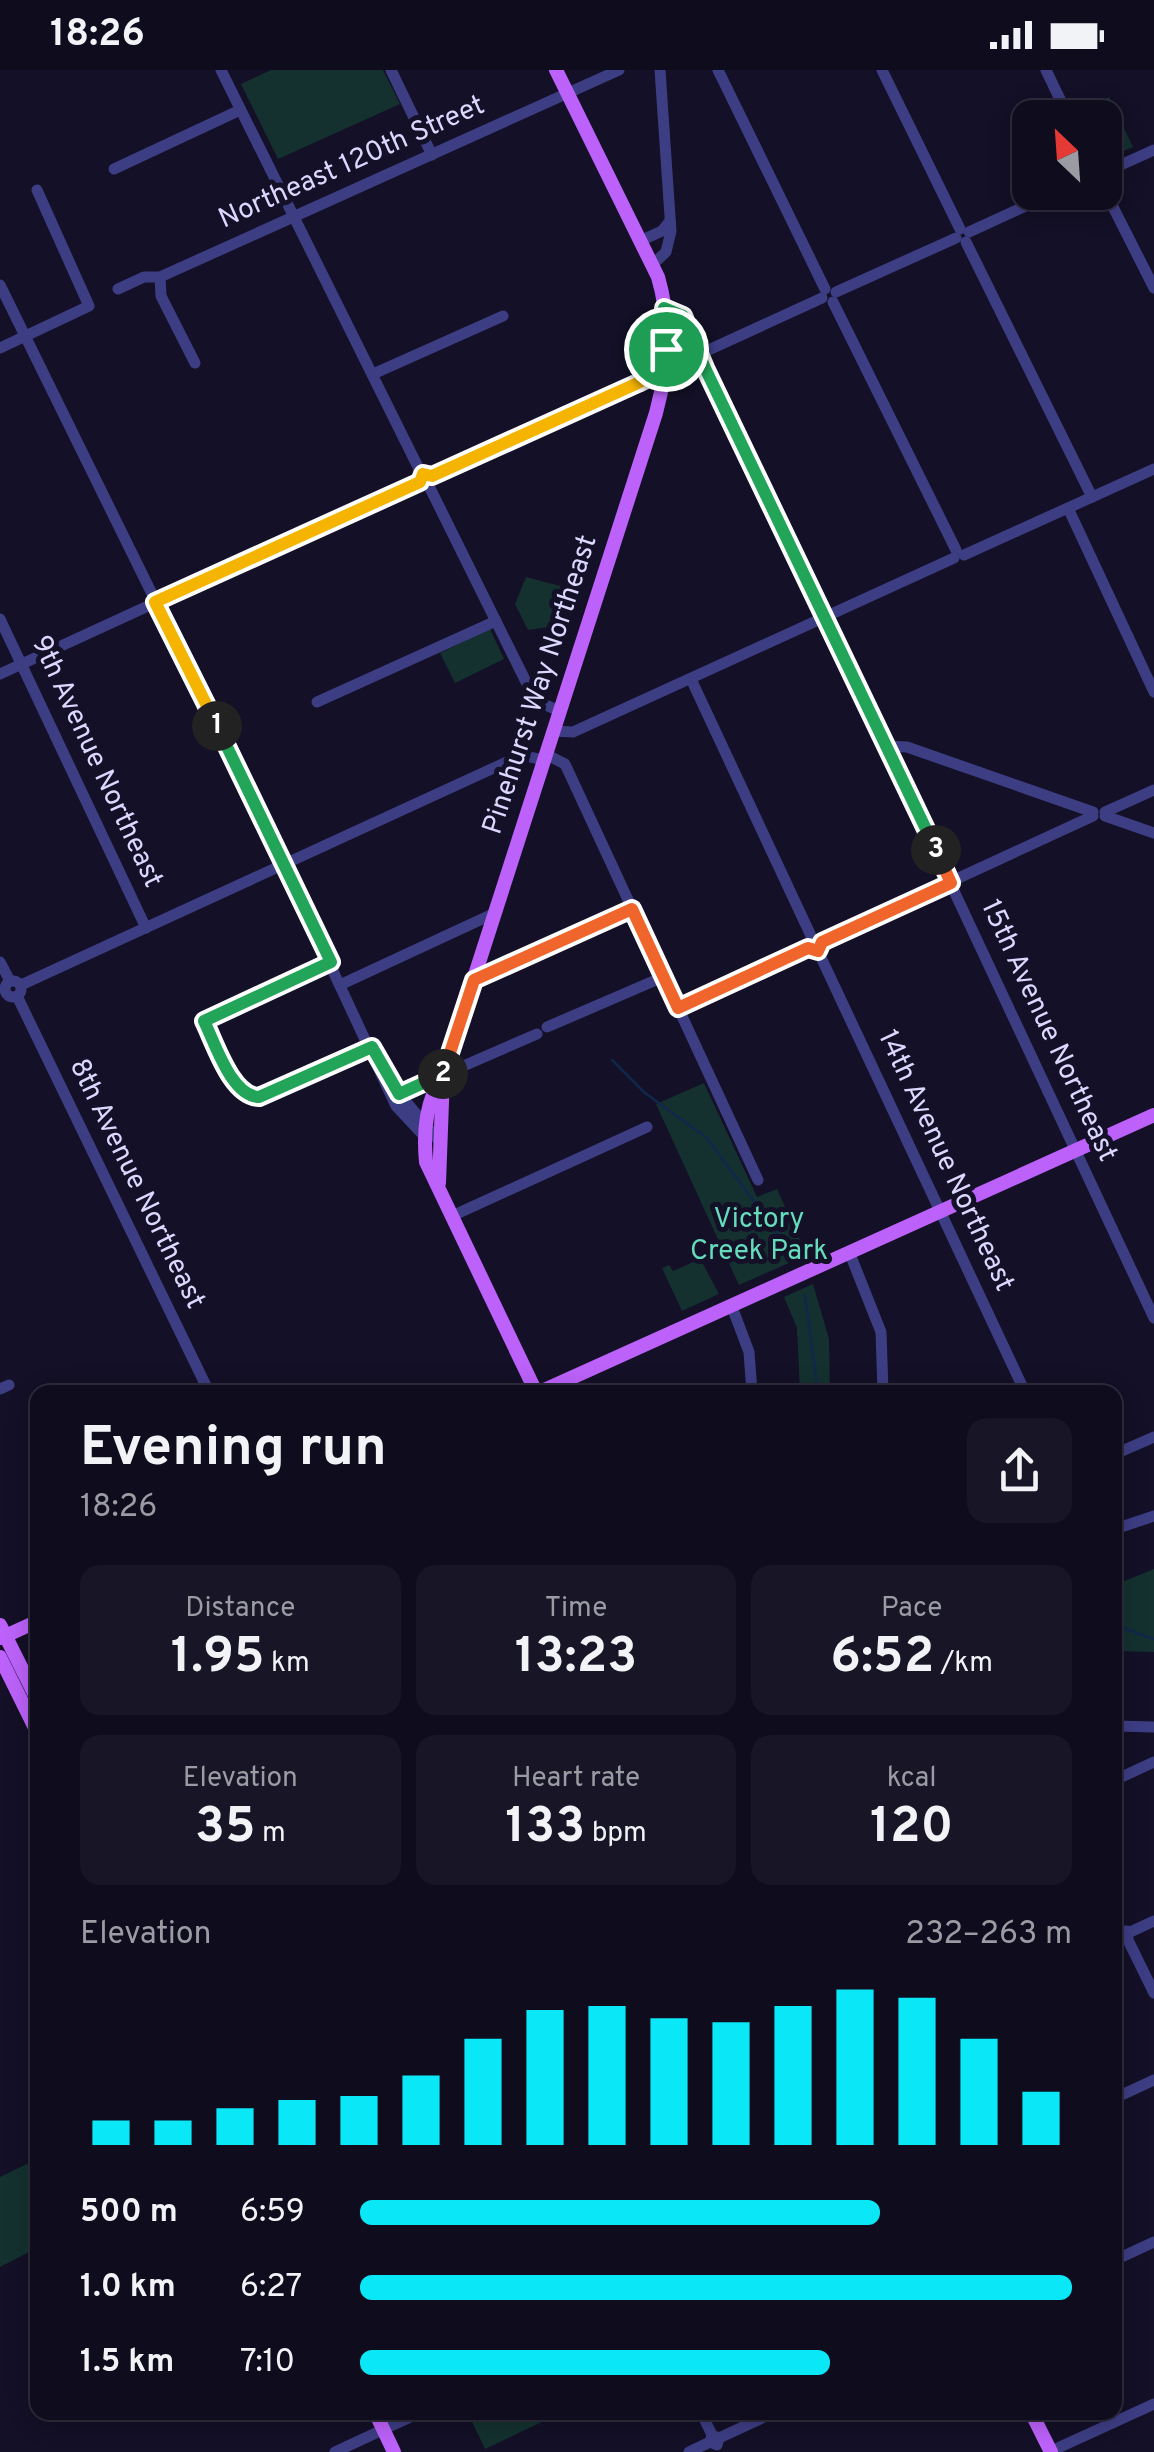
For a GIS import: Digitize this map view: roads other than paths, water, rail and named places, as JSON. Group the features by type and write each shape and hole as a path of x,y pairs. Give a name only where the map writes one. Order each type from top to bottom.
{"main road":[{"name":"15th Avenue Northeast","path":"556,70 652,265 664,308"},
{"name":"Pinehurst Way Northeast","path":"430,1134 443,1074 656,412 665,369 664,308"},
{"name":"Pinehurst Way Northeast","path":"430,1134 432,1092 443,1074"},
{"path":"554,1385 1154,1115"},
{"path":"430,1134 439,1184 452,1216 535,1385"},
{"path":"30,1624 2,1633 30,1686"},
{"path":"0,1657 30,1718"},
{"path":"379,2420 394,2452"},
{"path":"1035,2420 1050,2452"}],"street":[{"path":"221,70 238,111 296,218 537,703 559,711"},
{"path":"392,70 432,155"},
{"name":"Northeast 120th Street","path":"118,289 144,277 160,278 619,70"},
{"path":"652,265 666,252 670,221 660,70"},
{"path":"718,70 958,554"},
{"path":"882,70 1092,497"},
{"path":"1046,70 1060,100"},
{"path":"114,168 238,111"},
{"path":"1122,164 1154,150"},
{"path":"0,348 89,306 37,190"},
{"path":"702,353 1017,210"},
{"path":"1114,210 1154,288"},
{"path":"640,241 662,231 670,221"},
{"path":"160,278 161,296 195,363"},
{"path":"0,285 285,864 400,1112 430,1134"},
{"name":"15th Avenue Northeast","path":"664,308 683,316 702,353 705,368 887,746 1154,1318"},
{"path":"373,374 503,316"},
{"path":"0,674 665,369 687,363 705,368"},
{"path":"552,732 570,733 958,554 1154,469"},
{"path":"1068,508 1154,692"},
{"name":"9th Avenue Northeast","path":"0,619 146,928"},
{"path":"317,702 496,621"},
{"name":"14th Avenue Northeast","path":"691,679 1022,1385"},
{"path":"887,746 907,747 1154,833"},
{"path":"11,990 522,755 544,757 565,764 758,1180"},
{"path":"678,1008 1154,790"},
{"path":"474,980 632,909"},
{"path":"342,984 494,912"},
{"name":"8th Avenue Northeast","path":"0,962 207,1385"},
{"path":"331,962 204,1021 236,1084 247,1095 263,1096 372,1047"},
{"path":"399,1094 663,977"},
{"path":"386,1078 430,1134"},
{"path":"452,1216 647,1127"},
{"path":"850,1254 881,1332 883,1385"},
{"path":"732,1307 749,1352 751,1385"},
{"path":"1122,1451 1154,1437"},
{"path":"1122,1527 1154,1516"},
{"path":"1122,1726 1154,1727"},
{"path":"1122,1777 1154,1762"},
{"path":"1154,1921 1122,1936 1154,1993"},
{"path":"1122,2095 1154,2080"},
{"path":"1122,2257 1154,2242"},
{"path":"1122,2419 1154,2404"},
{"path":"335,2452 405,2420"},
{"path":"689,2452 759,2420"},
{"path":"1050,2452 1119,2420"}],"waterway":[{"path":"612,1060 645,1093 707,1138 789,1249"},
{"path":"805,1295 817,1385"},
{"path":"1122,1628 1154,1639"}],"park label":[{"name":"Victory Creek Park","path":"759,1236"}]}
